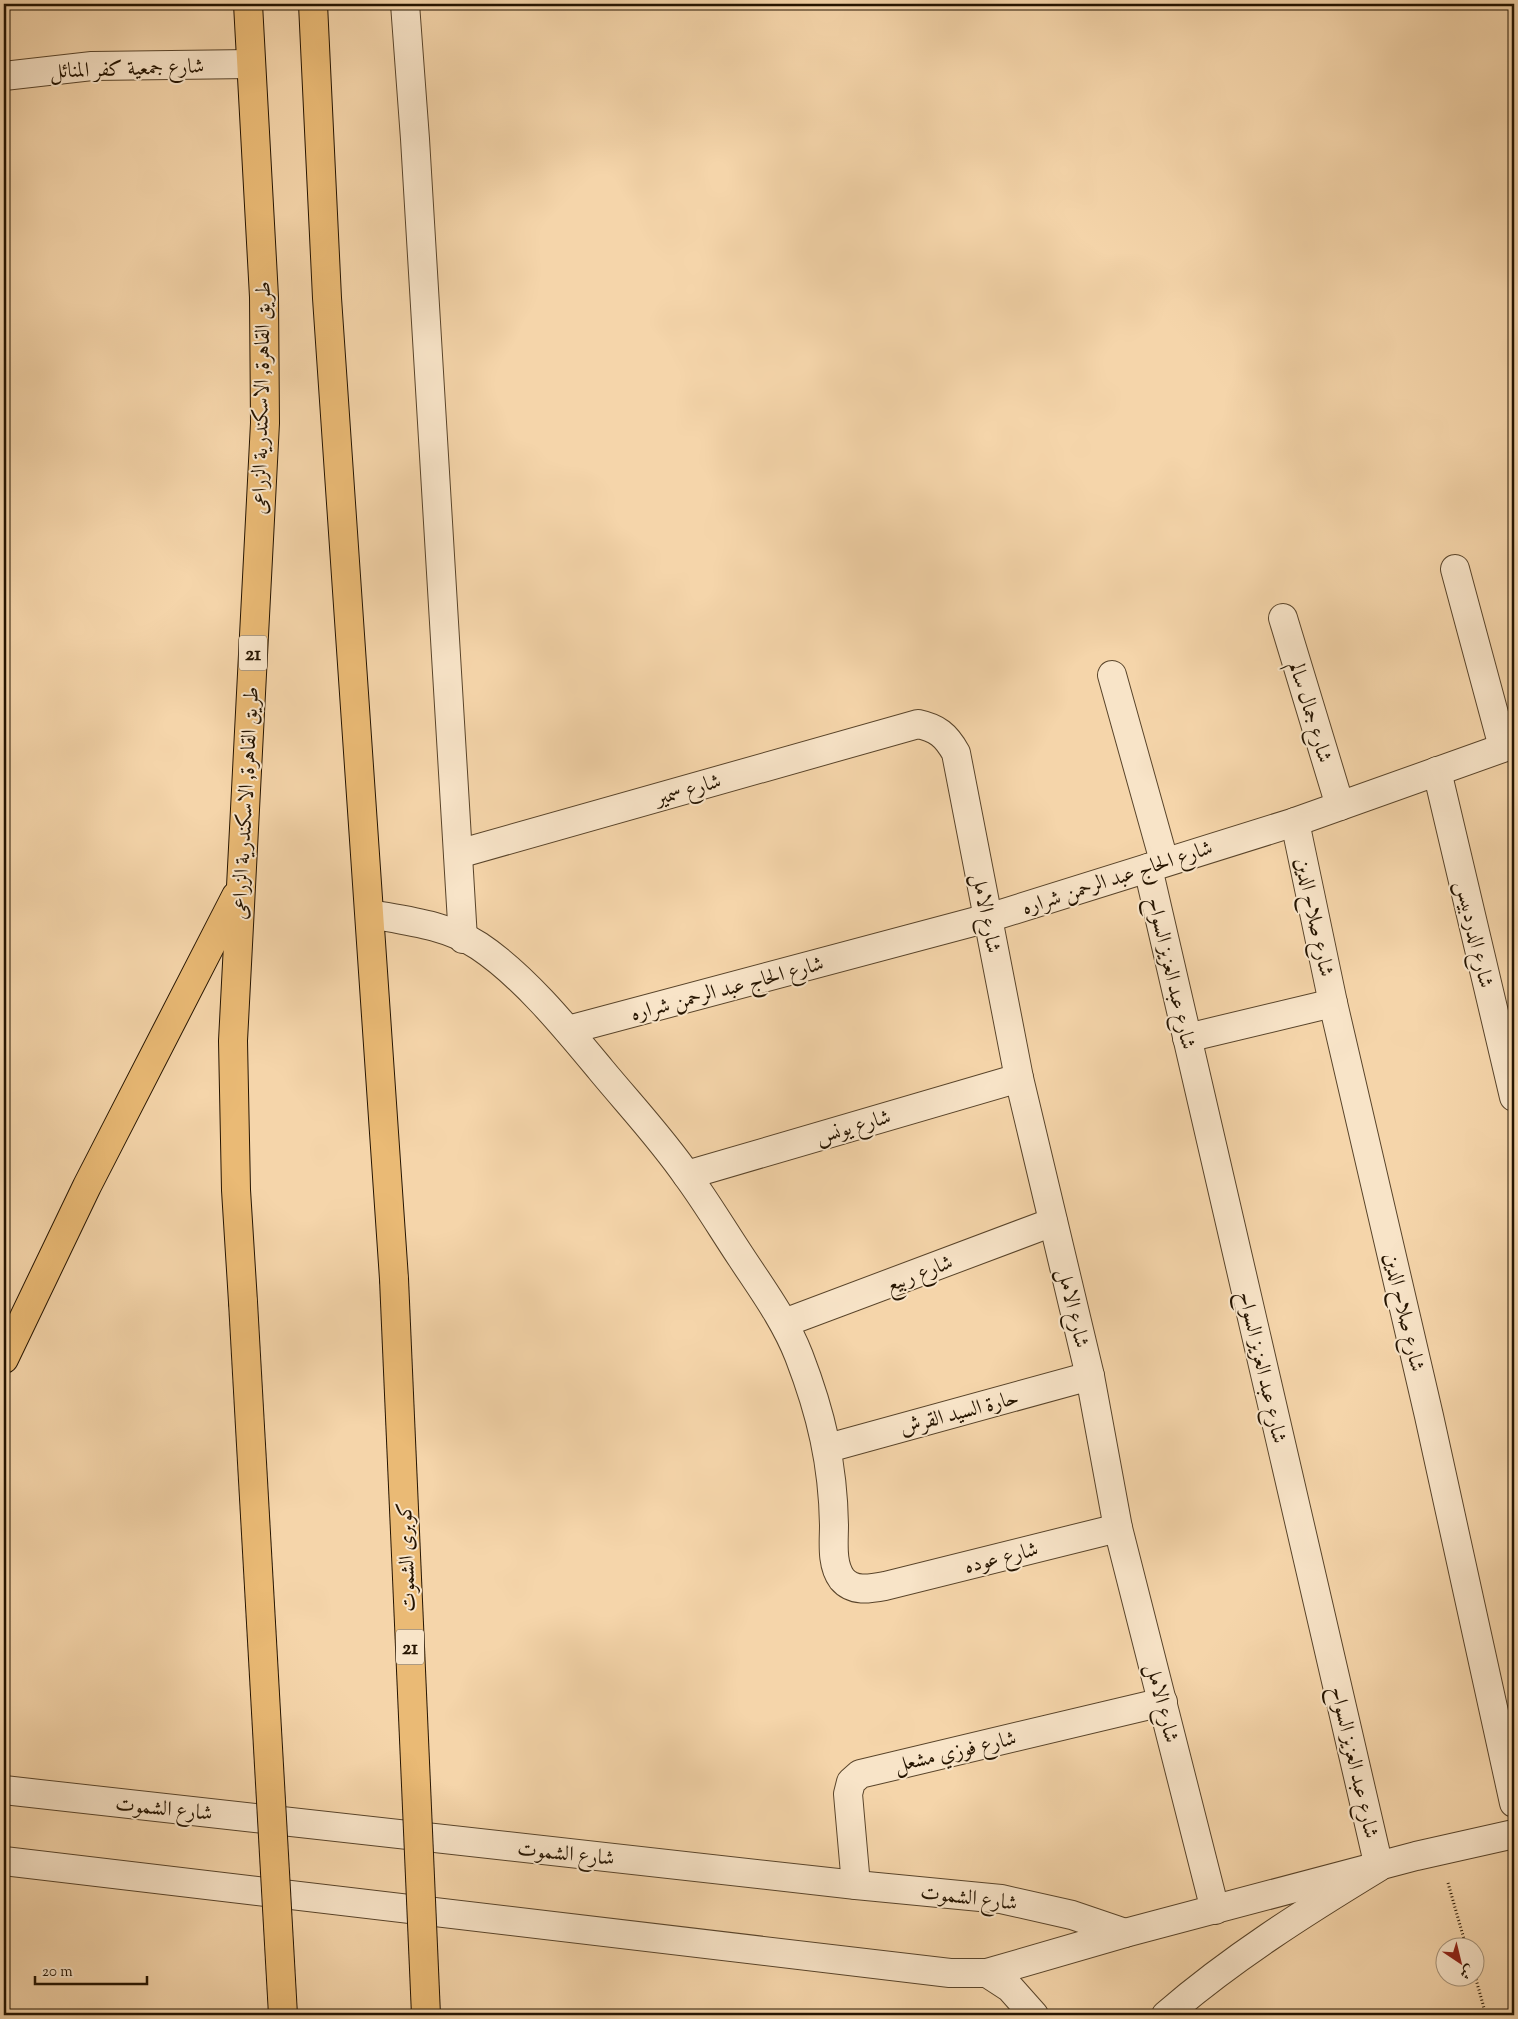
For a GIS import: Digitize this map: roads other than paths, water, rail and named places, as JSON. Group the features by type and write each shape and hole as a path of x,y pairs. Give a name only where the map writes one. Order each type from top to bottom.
{"highway":[{"name":"طريق القاهرة, الاسكندرية الزراعى","path":"248,4 264,297 265,423 233,1041 236,1190 282,2015"},
{"name":"21","path":"313,4 327,298 370,914"},
{"path":"4,1359 87,1186 240,888"},
{"name":"كوبرى الشموت","path":"370,914 394,1279 426,2015"}],"street":[{"path":"405,4 417,168 463,939"},
{"name":"شارع جمعية كفر المنائل","path":"4,76 92,66 251,64"},
{"path":"1455,569 1509,745"},
{"name":"شارع جمال سالم","path":"1283,618 1340,806"},
{"name":"شارع عبد العزيز السواح","path":"1112,675 1156,865 1187,1038 1379,1867"},
{"name":"شارع سمير","path":"458,854 918,724"},
{"name":"شارع الامل","path":"918,724 935,728 948,738 956,753 1020,1078 1090,1376 1118,1528 1215,1910"},
{"name":"شارع الحاج عبد الرحمن شراره","path":"568,1030 988,918 1295,822 1509,745"},
{"name":"شارع الدردبيس","path":"1437,772 1514,1097"},
{"name":"شارع صلاح الدين","path":"1295,822 1333,1003 1429,1416 1514,1803"},
{"name":"شارع عوده","path":"370,914 429,924 478,946 508,970 568,1030 687,1175 784,1323 814,1397 828,1448 833,1488 834,1547 838,1571 843,1580 853,1587 864,1590 1118,1528"},
{"path":"1187,1038 1333,1003"},
{"name":"شارع يونس","path":"687,1175 1020,1078"},
{"name":"شارع ربيع","path":"784,1323 1053,1222"},
{"name":"حارة السيد القرش","path":"828,1448 1090,1376"},
{"name":"شارع فوزي مشعل","path":"856,1885 848,1794 851,1782 860,1774 1163,1702"},
{"name":"شارع الشموت","path":"4,1790 856,1885 1000,1899 1072,1915 1125,1933"},
{"path":"4,1861 950,1973 987,1973 1125,1933 1514,1834"},
{"path":"1166,2015 1238,1958 1307,1911 1379,1867"},
{"path":"987,1973 1010,1988 1034,2015"}]}
